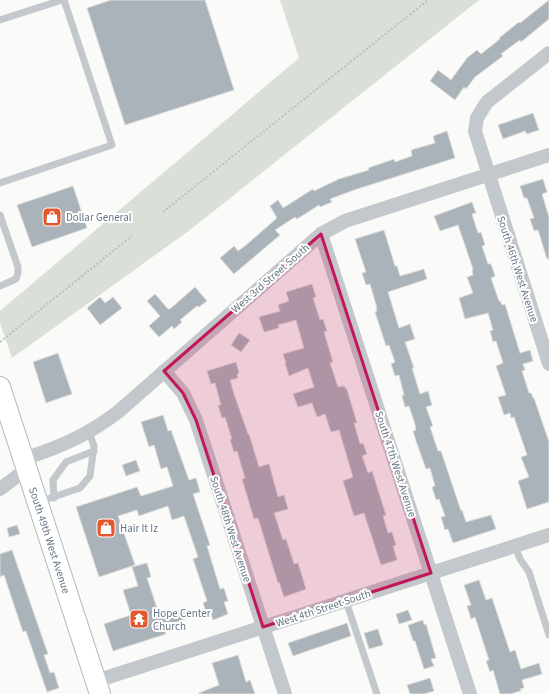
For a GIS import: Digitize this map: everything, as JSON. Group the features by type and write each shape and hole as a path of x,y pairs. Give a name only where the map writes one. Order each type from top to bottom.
{"street":[{"name":"South 46th West Avenue","path":"549,53 487,102 477,118 475,132 549,364"},
{"name":"West 3rd Street South","path":"0,489 25,464 103,424 321,234 345,221 549,155"},
{"name":"South 47th West Avenue","path":"321,234 470,694"},
{"name":"South 48th West Avenue","path":"164,371 184,393 196,420 285,694"},
{"name":"South 49th West Avenue","path":"0,387 25,464 46,500 98,687"},
{"name":"West 4th Street South","path":"98,687 263,627 549,535"}],"lane":[{"path":"0,20 59,1 112,145 0,183"},
{"path":"0,215 18,267 18,273 16,279 0,286"},
{"path":"46,500 80,488 90,476 94,446 89,432"},
{"path":"46,500 53,480 66,462 94,451"},
{"path":"515,546 520,559 529,572 549,635"},
{"path":"346,600 377,694"}],"path":[{"path":"164,212 428,0"},
{"path":"0,342 132,236"}],"highlighted area":[{"path":"321,234 431,573 263,627 196,420 183,393 164,371"}],"shaded area":[{"path":"280,0 479,0 190,230 12,358 0,323 0,311 299,58"}],"building":[{"path":"111,0 205,0 234,90 125,125 87,8"},
{"path":"549,0 549,19 521,42 520,40 501,54 503,56 475,77 466,89 464,87 455,100 430,81 438,70 451,80 467,58 477,50 481,54 519,22 520,23"},
{"path":"533,113 539,130 527,134 525,131 503,139 498,125"},
{"path":"447,131 455,158 354,190 330,199 332,202 320,207 319,205 297,219 295,217 275,230 280,235 234,274 220,258 234,246 238,251 277,218 270,206 278,200 283,208 313,189 314,191 339,179 369,170 368,168 394,159 395,162 412,156 411,150 435,143 433,136"},
{"path":"543,179 547,192 542,194 549,217 549,259 547,259 538,230 534,231 530,219 534,218 527,198 524,198 520,186"},
{"name":"Dollar General","path":"73,186 87,228 32,247 17,205"},
{"path":"472,202 476,213 472,214 478,233 481,232 485,245 482,246 488,264 491,264 495,276 491,278 499,301 502,305 505,304 520,353 530,350 533,361 523,364 525,370 522,371 529,393 531,393 534,398 549,442 549,502 527,509 518,481 529,477 521,457 527,455 514,417 511,418 510,413 504,415 498,397 506,395 496,366 503,363 496,341 493,342 490,331 493,330 488,313 465,319 459,298 473,293 467,277 473,275 473,269 458,225 440,231 434,216"},
{"path":"384,230 395,266 397,266 400,276 424,269 427,279 388,292 399,328 410,324 415,339 405,342 414,368 412,368 420,394 428,391 432,405 426,407 433,426 430,427 438,451 441,451 466,522 491,515 496,529 453,543 448,529 445,530 441,517 445,516 439,499 436,500 432,487 435,486 430,468 426,469 416,441 413,431 416,430 415,424 409,406 405,407 402,396 404,395 399,375 395,376 391,364 395,362 389,345 386,346 375,312 377,311 377,308 370,284 366,285 362,273 366,272 355,239"},
{"path":"312,284 316,297 313,298 320,320 323,319 327,331 324,332 333,362 330,363 338,387 344,386 347,390 357,423 354,423 360,444 363,443 367,454 362,456 368,473 372,471 386,515 383,516 388,533 392,532 396,545 393,546 397,560 381,565 364,513 354,516 343,481 353,477 339,430 331,432 325,414 317,417 312,403 298,407 293,394 314,387 308,368 289,376 285,363 283,354 304,348 296,320 278,325 279,328 264,332 259,317 280,311 278,305 289,301 286,292"},
{"path":"195,287 207,301 199,307 197,306 180,320 182,322 174,329 172,326 159,337 149,326 160,316 147,301 155,294 168,309 170,309"},
{"path":"100,297 105,303 113,297 122,308 100,325 87,308"},
{"path":"239,333 250,340 241,352 231,345"},
{"path":"58,353 72,394 46,403 33,362"},
{"path":"236,362 239,373 237,374 238,378 230,380 234,394 249,434 259,467 269,464 278,497 284,495 288,509 274,513 283,540 286,539 294,564 298,563 306,589 284,597 279,582 278,583 258,518 254,519 242,479 245,478 237,451 234,452 230,439 232,439 225,417 222,418 218,405 221,405 215,383 211,384 207,371"},
{"path":"163,415 168,431 171,430 189,480 196,478 200,492 193,494 210,545 207,546 220,589 224,588 228,601 224,602 228,614 213,620 210,610 206,612 203,603 207,601 193,559 198,557 184,516 172,520 168,506 139,516 137,510 118,516 135,565 99,577 76,507 137,487 141,496 173,486 167,467 161,469 154,445 149,447 141,422"},
{"path":"136,460 140,471 126,476 122,465"},
{"path":"17,525 20,534 9,537 7,528"},
{"path":"12,550 48,654 44,655 50,673 54,672 59,688 47,692 26,631 23,632 4,575 0,577 0,554"},
{"name":"Hope Center Church","path":"147,563 151,577 147,578 160,617 184,608 188,618 163,627 166,634 113,651 104,624 131,615 123,590 138,586 132,567"},
{"path":"479,580 486,600 492,598 510,652 515,650 521,669 539,663 542,674 522,680 524,688 520,689 521,691 510,694 500,694 493,670 490,672 486,661 489,660 475,617 471,619 467,606 471,605 464,585"},
{"path":"408,610 412,620 399,624 396,614"},
{"path":"423,620 424,625 426,624 436,658 431,659 434,666 424,669 408,625"},
{"path":"347,623 351,636 293,656 288,643"},
{"path":"378,629 383,645 369,649 364,633"},
{"path":"238,655 246,682 250,680 255,694 199,694 219,685 212,663"},
{"path":"430,678 434,691 424,694 410,694 407,685"}],"place":[{"name":"Dollar General","path":"52,217"},
{"name":"Hair It Iz","path":"106,528"},
{"name":"Hope Center Church","path":"139,619"}]}
